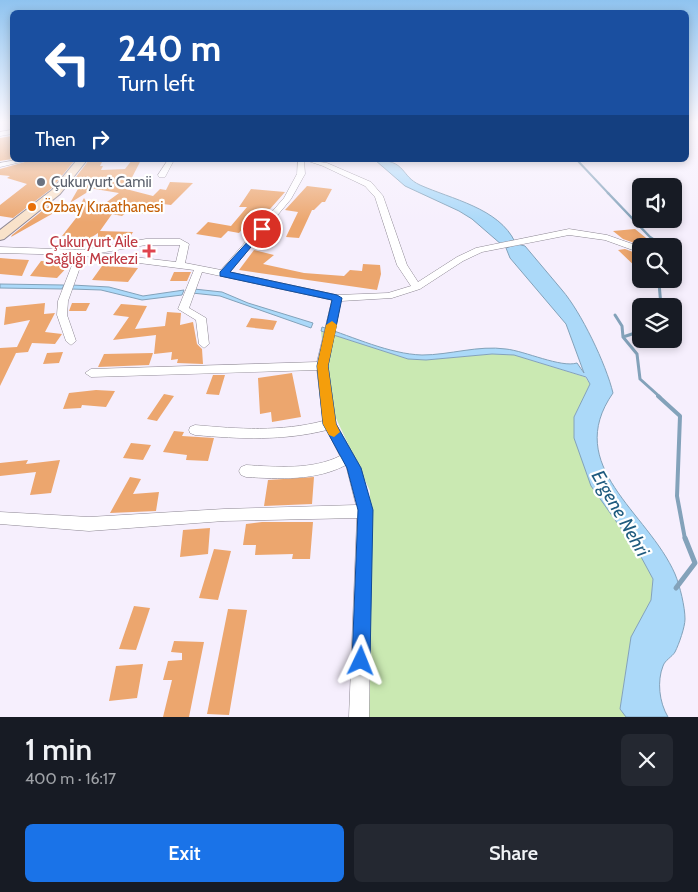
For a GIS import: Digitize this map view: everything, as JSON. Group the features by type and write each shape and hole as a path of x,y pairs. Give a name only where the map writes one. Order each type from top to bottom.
{"main road":[{"path":"0,236 56,192 80,162"}],"street":[{"path":"0,165 16,162"},
{"path":"162,175 171,162"},
{"path":"223,274 287,199 300,174 300,162"},
{"path":"316,162 368,184 379,196 402,265 417,286"},
{"path":"0,250 81,253 199,268 337,298 389,296 417,286 460,259 479,250 569,232 607,238 632,247"},
{"path":"81,253 146,242 180,242 185,244 180,266"},
{"path":"71,341 62,314 63,301 81,253"},
{"path":"199,268 183,308 200,318 204,344"},
{"path":"337,298 322,366 330,424 354,468 365,510 359,717"},
{"path":"91,373 322,366"},
{"path":"195,430 246,436 310,430 330,424"},
{"path":"246,471 280,473 328,468 348,458"},
{"path":"0,518 89,524 224,515 365,510"}],"green space":[{"path":"321,331 408,359 426,360 492,354 514,355 585,377 590,384 574,417 653,579 651,600 631,638 620,709 626,717 367,717 370,491 328,401"}],"water":[{"path":"377,162 393,163 420,185 486,213 508,230 515,242 502,245 472,219 459,211 405,186"},
{"name":"Ergene Nehri","path":"517,244 525,246 562,290 577,311 592,339 605,368 613,393 600,419 597,443 603,466 615,488 662,551 679,584 685,619 682,636 674,654 664,664 660,678 661,698 668,717 626,717 620,709 631,637 651,600 653,579 640,555 591,486 574,438 574,417 590,384 586,377 514,355 492,354 426,360 408,359 321,331 322,327 397,352 410,354 432,355 485,348 514,350 562,363 577,363 584,373 566,324 510,258 506,248"},
{"path":"0,284 64,285 62,289 0,288"},
{"path":"72,285 109,287 143,296 184,290 182,295 142,300 101,290 71,289"},
{"path":"194,289 222,292 248,303 313,323 311,328 220,296 192,293"}],"building":[{"path":"0,155 10,155 10,159 0,161"},
{"path":"25,162 73,162 51,189 13,218 0,216 0,205 27,184 7,178 10,176 0,175 0,169"},
{"path":"87,162 102,162 101,170 125,169 130,162 140,162 126,189 153,196 160,189 166,190 170,182 193,183 171,205 155,203 142,214 127,212 122,216 112,214 100,231 133,232 128,240 98,239 98,233 89,239 84,247 68,247 73,241 65,241 69,235 62,236 80,213 76,213 84,198 92,213 119,193 89,188 86,193 70,203 82,182 72,182"},
{"path":"307,186 332,189 325,202 322,202 312,210 299,238 286,237 298,212 285,210"},
{"path":"251,189 285,192 270,209 260,208 239,233 228,231 221,238 196,234 208,222 231,226 247,207 239,207"},
{"path":"52,203 66,206 11,237 12,235"},
{"path":"635,229 646,238 632,238 632,242 623,239 613,231"},
{"path":"625,249 632,252 632,263 618,250"},
{"path":"254,250 274,255 263,264 304,273 344,276 350,270 362,271 363,264 380,265 381,274 377,290 239,270"},
{"path":"0,258 29,260 22,276 0,274"},
{"path":"41,261 71,263 57,278 30,276"},
{"path":"102,266 138,268 128,282 92,280"},
{"path":"174,272 191,272 187,281 170,281"},
{"path":"45,303 44,314 55,313 45,332 62,334 55,344 32,343 28,352 16,353 0,386 0,348 17,347 30,320 4,325 6,307"},
{"path":"72,303 90,303 86,311 69,311"},
{"path":"121,304 147,306 135,329 165,326 167,312 181,313 180,325 193,322 197,344 202,349 203,364 177,363 178,359 171,360 172,352 154,354 156,335 113,340 129,317 113,315"},
{"path":"251,318 277,321 273,330 246,327"},
{"path":"63,352 59,363 43,364 47,353"},
{"path":"153,353 149,365 98,367 104,354"},
{"path":"292,373 301,417 272,422 271,412 260,414 258,378"},
{"path":"213,375 225,375 219,395 206,394"},
{"path":"96,390 115,391 106,407 82,405 81,408 63,409 69,393"},
{"path":"164,394 174,396 157,421 147,419"},
{"path":"174,431 184,432 182,436 214,438 208,461 186,460 187,455 163,452"},
{"path":"131,443 151,445 143,460 123,458"},
{"path":"28,460 26,464 60,460 51,493 30,495 36,472 0,476 0,463"},
{"path":"130,477 141,479 133,494 159,492 156,511 110,513"},
{"path":"314,477 312,504 264,506 268,480"},
{"path":"262,522 313,522 310,559 292,559 293,554 255,555 256,545 243,545 246,524"},
{"path":"210,528 208,554 180,557 183,530"},
{"path":"214,549 231,551 218,600 199,598"},
{"path":"134,606 150,608 136,650 119,649"},
{"path":"228,609 247,610 229,715 207,714"},
{"path":"174,641 204,642 189,717 163,717 172,680 163,680 168,661 182,660 182,653 171,652"},
{"path":"143,664 137,698 109,701 116,666"}],"waterway":[{"path":"579,162 609,194"},
{"path":"608,193 652,238"},
{"path":"659,288 660,298"},
{"path":"615,315 622,326 623,337"},
{"path":"623,337 632,334"},
{"path":"623,337 637,354 640,379 660,397"},
{"path":"658,396 680,416 677,496 685,539"},
{"path":"676,588 695,563 685,538"}],"slow traffic":[{"path":"332,325 322,366 330,424 334,432"}],"place":[{"name":"Çukuryurt Camii","path":"41,182"},
{"name":"Özbay Kıraathanesi","path":"32,207"},
{"name":"Çukuryurt Aile Sağlığı Merkezi","path":"149,251"}],"route":[{"path":"262,229 223,274 337,298 322,366 330,424 354,468 365,510 361,661"}]}
